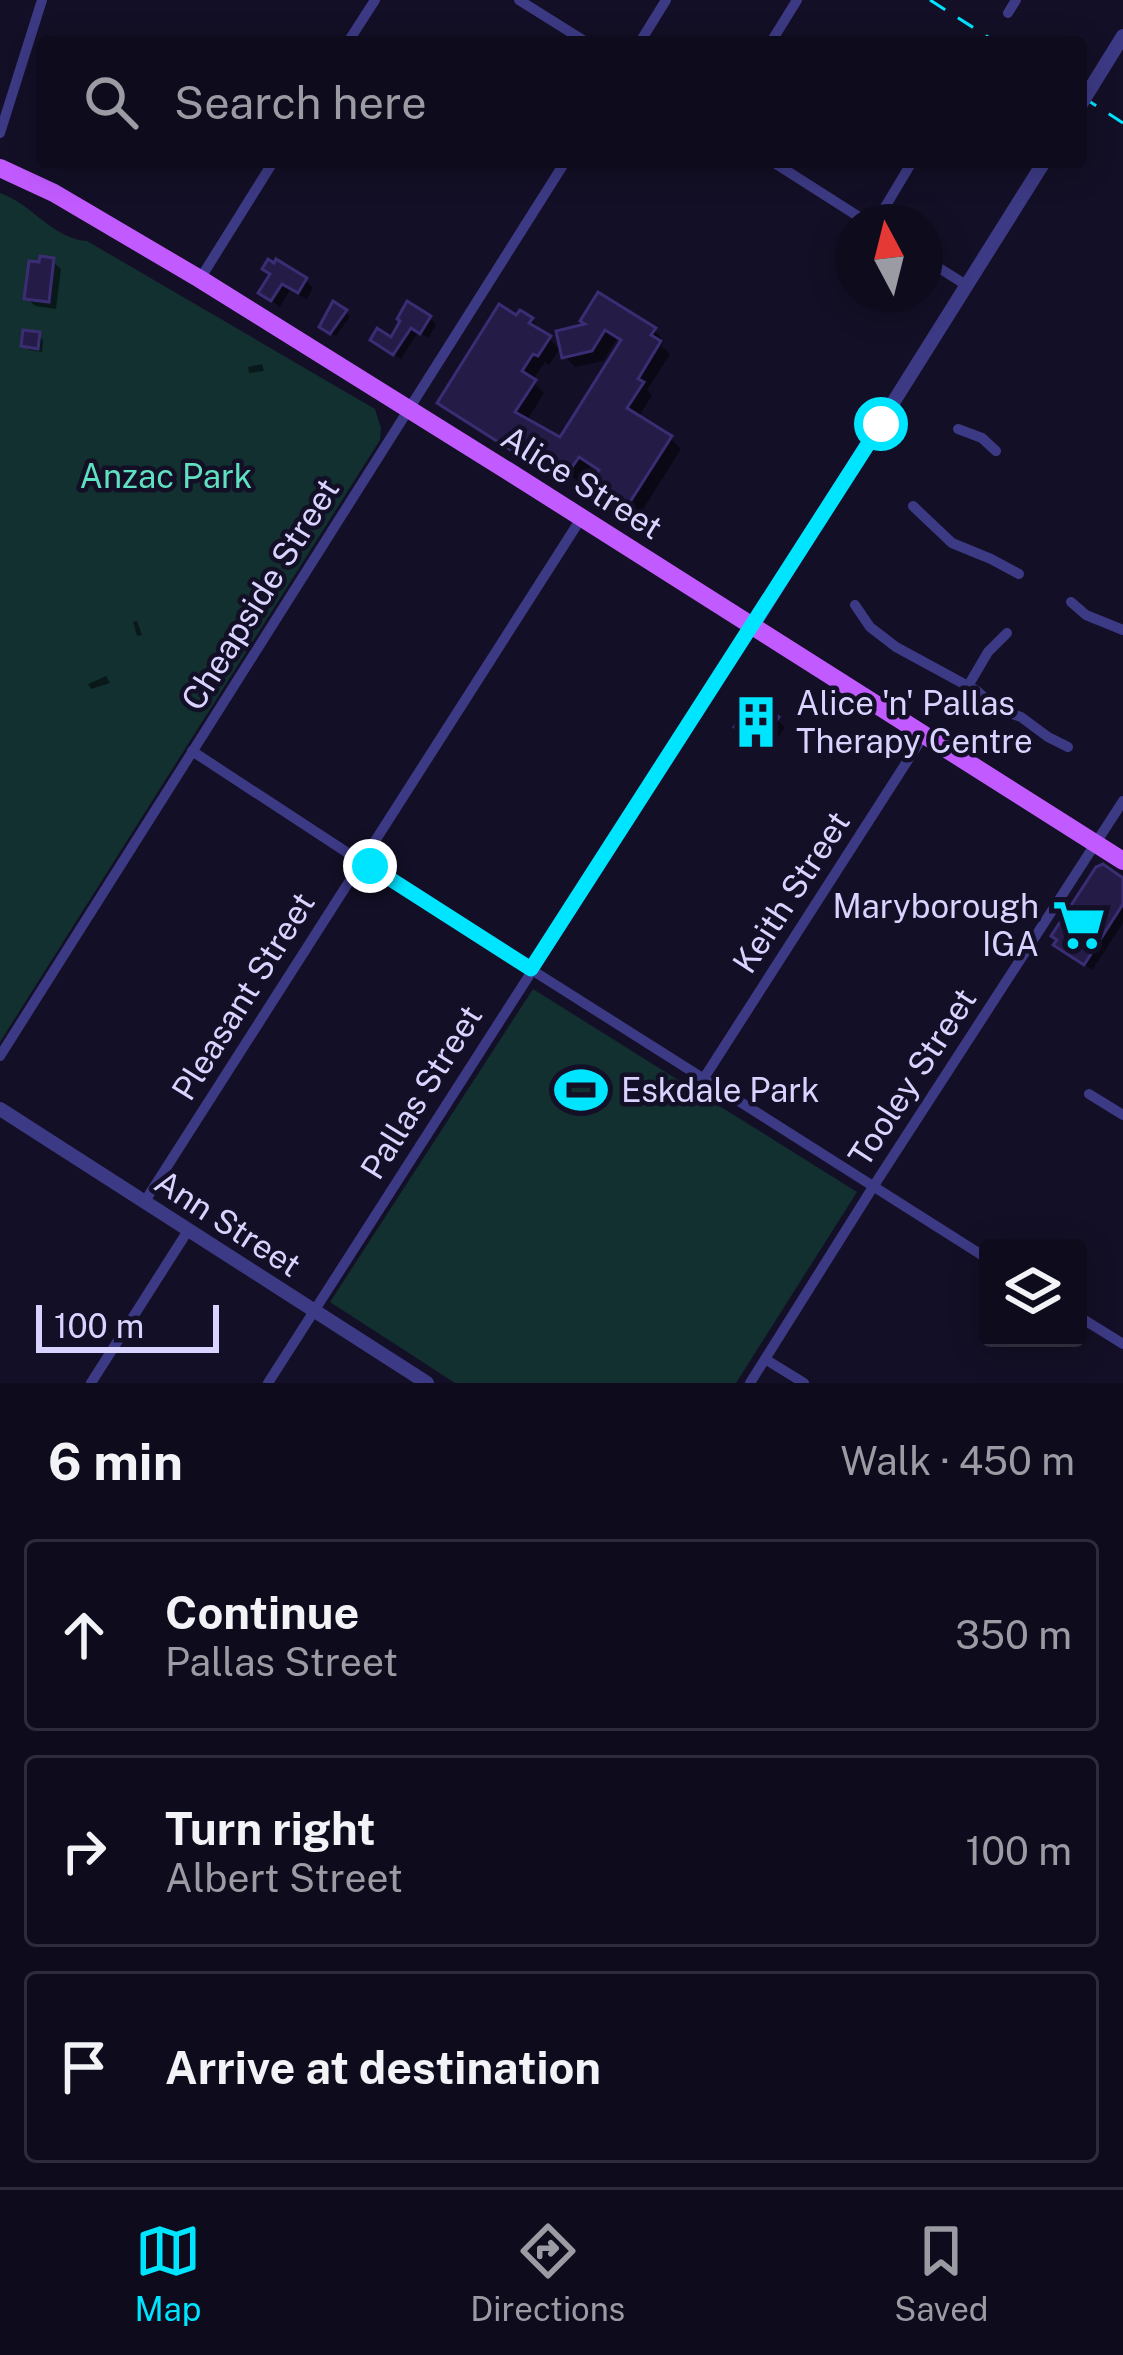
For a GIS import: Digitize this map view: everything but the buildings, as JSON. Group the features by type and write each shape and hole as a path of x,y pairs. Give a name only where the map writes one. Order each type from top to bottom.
{"main road":[{"name":"Alice Street","path":"0,168 53,193 200,279 1123,861"}],"street":[{"path":"0,133 42,0"},
{"path":"352,36 375,0"},
{"path":"519,0 576,36"},
{"path":"644,36 666,0"},
{"path":"775,36 797,0"},
{"path":"1008,13 1016,0"},
{"path":"1087,94 1123,36"},
{"path":"200,279 269,168"},
{"name":"Cheapside Street","path":"0,1056 561,168"},
{"path":"783,168 842,204"},
{"path":"884,204 908,168"},
{"name":"Pallas Street","path":"268,1383 1041,168"},
{"path":"943,270 966,285"},
{"path":"958,429 982,437 996,451"},
{"path":"913,506 952,543 1019,574"},
{"name":"Pleasant Street","path":"145,1201 582,518"},
{"path":"1071,602 1086,615 1123,630"},
{"path":"855,605 870,627 896,647 1068,747"},
{"path":"968,686 988,652 1007,633"},
{"name":"Keith Street","path":"704,1078 924,735"},
{"path":"193,751 979,1253"},
{"name":"Tooley Street","path":"750,1383 1123,801"},
{"path":"1089,1094 1123,1115"},
{"name":"Ann Street","path":"0,1109 427,1383"},
{"path":"91,1383 189,1229"},
{"path":"1087,1322 1123,1344"},
{"path":"765,1359 804,1383"}],"green space":[{"name":"Anzac Park","path":"0,193 53,228 87,241 375,409 381,428 380,440 0,1042"},
{"name":"Eskdale Park","path":"533,989 857,1192 736,1383 455,1383 330,1302"}],"railway":[{"path":"930,0 987,36"},
{"path":"1087,100 1123,123"}],"place":[{"name":"Alice 'n' Pallas Therapy Centre","path":"756,722"},
{"name":"Maryborough IGA","path":"1079,925"},
{"name":"Eskdale Park","path":"581,1090"}],"route":[{"path":"370,866 531,969 881,424"}]}
